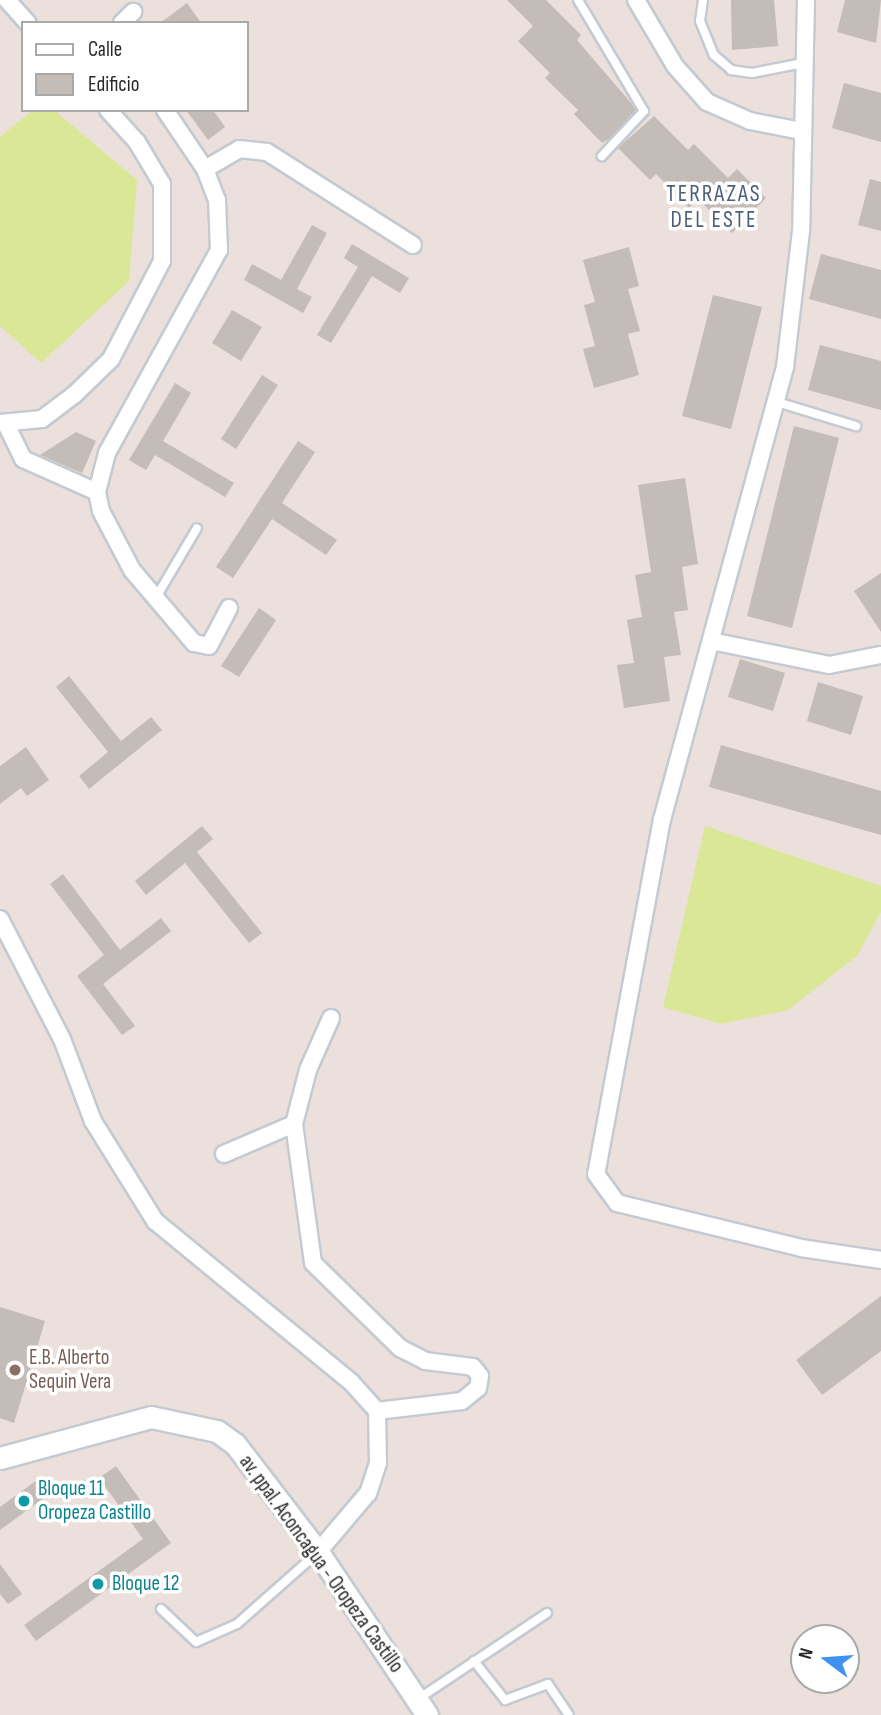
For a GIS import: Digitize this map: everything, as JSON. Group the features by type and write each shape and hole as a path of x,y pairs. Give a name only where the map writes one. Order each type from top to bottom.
{"street":[{"path":"7,0 26,21"},
{"path":"636,0 676,66 707,102 750,121 802,131"},
{"path":"806,0 794,310 774,401 662,819 596,1174 617,1203 801,1248 881,1261"},
{"path":"97,492 23,458 3,424 43,419 111,359 162,261 162,184 136,142 110,112"},
{"path":"166,112 205,169 217,200 219,250 107,453 97,492 109,530 155,599 194,643 209,646 229,608"},
{"path":"205,169 239,149 267,152 413,245"},
{"path":"711,642 829,665 881,655"},
{"path":"0,919 62,1039 93,1121 155,1222 351,1382 377,1411 378,1463 368,1493 318,1552"},
{"path":"331,1018 294,1124 313,1263 400,1348 425,1362 473,1367 480,1376 478,1388 462,1401 377,1411"},
{"path":"223,1154 294,1124"},
{"name":"av. ppal. Aconcagua - Oropeza Castillo","path":"0,1458 151,1417 187,1422 217,1431 235,1444 318,1552 425,1711"}],"lane":[{"path":"578,0 644,111 602,156"},
{"path":"703,0 700,21 714,55 732,69 752,73 803,63"},
{"path":"774,401 856,426"},
{"path":"155,599 197,528"},
{"path":"162,1609 196,1642 237,1624 318,1552"},
{"path":"425,1711 474,1661 547,1613"},
{"path":"474,1661 509,1702 548,1684 569,1715"}],"green space":[{"path":"31,112 56,112 137,180 129,281 41,363 0,326 0,137"},
{"path":"705,826 881,886 881,912 857,956 788,1010 721,1024 663,1007"}],"building":[{"path":"507,0 546,0 581,35 577,40 631,103 636,110 609,139 602,143 574,114 578,110 545,78 550,73 518,41 533,26"},
{"path":"731,0 774,0 778,46 732,50"},
{"path":"845,0 881,0 876,43 837,32"},
{"path":"187,3 200,21 163,21"},
{"path":"844,83 881,93 881,142 832,128"},
{"path":"187,112 214,112 225,127 208,140"},
{"path":"654,116 688,150 694,144 728,178 737,169 766,198 732,233 698,199 689,208 656,174 650,180 618,148"},
{"path":"870,179 881,182 881,231 858,225"},
{"path":"312,225 327,233 297,289 312,297 303,313 244,280 252,264 281,280"},
{"path":"352,244 409,278 400,293 372,276 331,343 317,335 358,267 344,258"},
{"path":"629,247 639,286 628,289 640,331 628,334 639,375 594,388 583,349 595,346 584,305 595,302 583,260"},
{"path":"821,254 881,270 881,319 809,299"},
{"path":"713,295 762,307 731,429 682,416"},
{"path":"232,310 262,327 241,361 212,343"},
{"path":"820,345 881,361 881,410 808,390"},
{"path":"262,375 278,385 236,449 221,439"},
{"path":"175,383 191,393 163,441 234,483 225,497 155,455 146,470 129,460"},
{"path":"794,426 839,438 792,628 747,616"},
{"path":"76,432 96,441 82,473 40,455"},
{"path":"298,441 315,452 282,503 337,540 326,555 272,519 233,578 216,567"},
{"path":"685,478 698,564 682,567 688,610 674,612 681,655 664,657 670,701 624,708 617,665 634,663 627,620 642,617 635,575 651,572 638,485"},
{"path":"881,573 881,632 854,591"},
{"path":"259,608 276,620 239,677 221,666"},
{"path":"740,659 785,673 773,711 728,697"},
{"path":"69,676 121,741 151,717 162,730 89,789 79,776 108,752 56,687"},
{"path":"818,682 863,696 851,735 807,721"},
{"path":"721,745 881,791 881,835 709,787"},
{"path":"26,747 49,780 27,796 21,788 0,804 0,766"},
{"path":"202,826 213,839 197,852 262,933 249,943 185,863 146,895 135,881"},
{"path":"63,874 120,950 161,918 171,931 103,984 135,1026 122,1035 77,976 104,955 50,884"},
{"path":"881,1296 881,1351 822,1395 796,1360"},
{"name":"E.B. Alberto Sequin Vera","path":"0,1307 45,1321 14,1423 0,1418"},
{"name":"Bloque 12","path":"116,1466 171,1543 36,1641 24,1625 143,1539 99,1478"},
{"name":"Bloque 11 Oropeza Castillo","path":"37,1480 48,1495 0,1530 0,1507"},
{"name":"Bloque 11 Oropeza Castillo","path":"0,1564 22,1594 8,1604 0,1594"}],"place":[{"name":"E.B. Alberto Sequin Vera","path":"15,1370"},
{"name":"Bloque 11 Oropeza Castillo","path":"24,1501"},
{"name":"Bloque 12","path":"98,1584"}],"district":[{"name":"TERRAZAS DEL ESTE","path":"714,207"}]}
